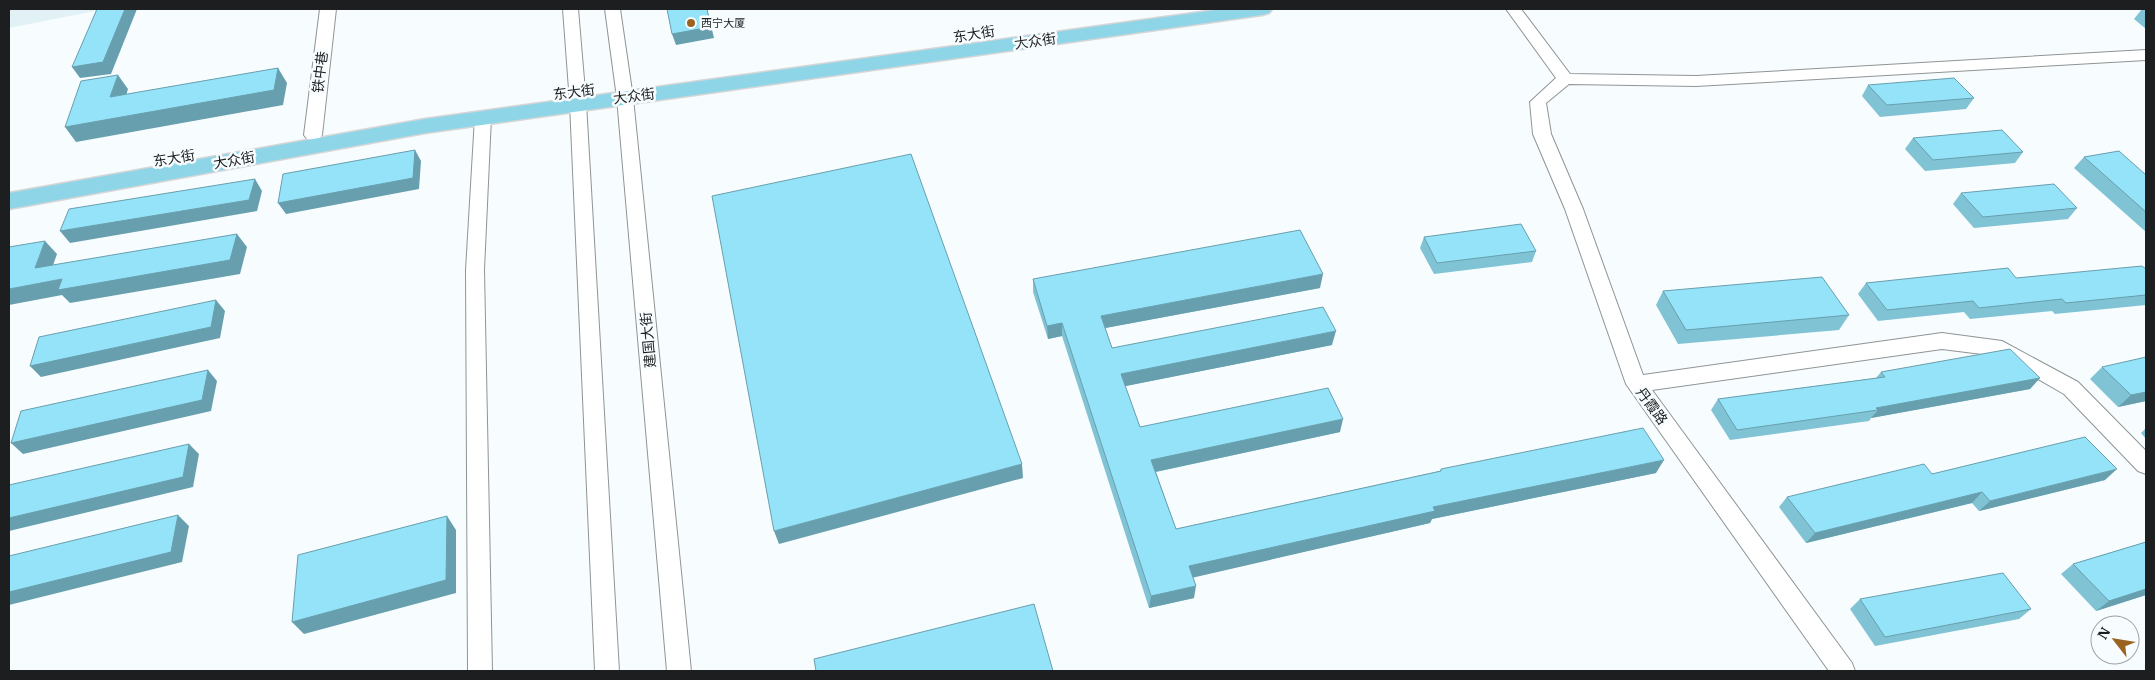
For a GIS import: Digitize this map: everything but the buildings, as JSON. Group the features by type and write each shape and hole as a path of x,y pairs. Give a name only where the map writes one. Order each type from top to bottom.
{"main road":[{"name":"东大街","path":"624,93 1006,29 1170,9"},
{"name":"大众街","path":"9,201 483,117 577,96 624,93 1262,9"},
{"name":"东大街","path":"9,184 313,135 577,96"}],"street":[{"name":"铁中巷","path":"313,135 328,9"},
{"path":"570,9 577,96 608,671"},
{"name":"建国大街","path":"612,9 624,93 679,671"},
{"path":"1514,9 1565,79 1696,81 2146,55"},
{"name":"丹霞路","path":"1565,79 1538,102 1542,134 1574,209 1636,384 1844,671"},
{"path":"480,671 474,270 483,117"},
{"path":"1636,384 1942,342 2002,349 2071,388 2146,465"}],"shaded area":[{"path":"9,9 105,9 9,28"}],"place":[{"name":"西宁大厦","path":"691,23"}]}
